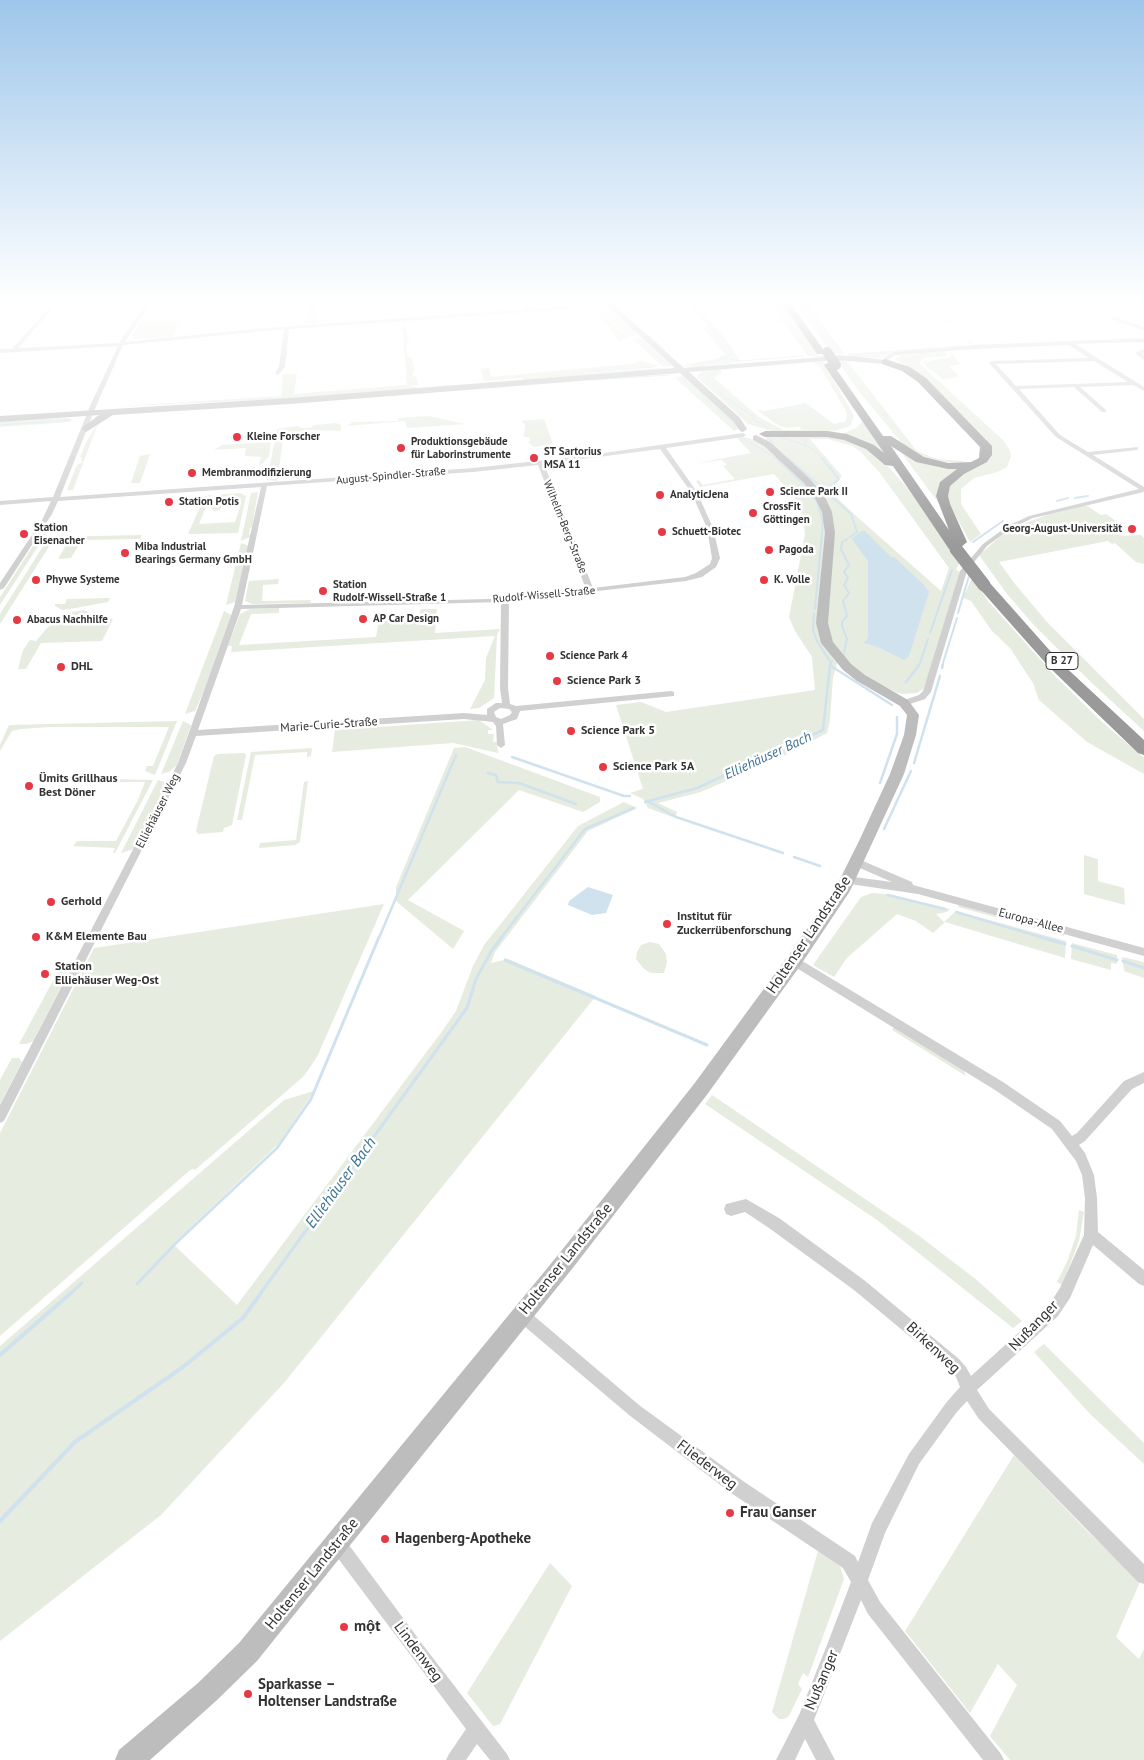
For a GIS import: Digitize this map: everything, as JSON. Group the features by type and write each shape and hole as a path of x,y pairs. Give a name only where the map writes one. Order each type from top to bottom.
{"highway":[{"name":"B 27","path":"844,383 910,483 959,545"},
{"name":"B 27","path":"846,383 887,438 959,545 1017,624 1055,665 1144,749"},
{"path":"924,383 982,441 987,449 983,460 954,476 944,485 944,504 959,545"},
{"path":"827,434 842,432 854,426 856,404"},
{"path":"754,433 827,434 847,437 865,444 879,454 910,483"},
{"path":"887,438 920,460 948,466 973,465"},
{"name":"B 27","path":"986,582 1055,654 1144,737"}],"main road":[{"path":"0,418 94,409 122,411 300,400 514,383"},
{"path":"696,383 812,486 823,501 827,512 830,533 822,623 827,643 837,658 852,672 904,703"},
{"path":"60,416 94,409"},
{"path":"0,418 60,416 77,418 86,426 101,417 122,411"},
{"name":"Holtenser Landstraße","path":"129,1760 207,1692 248,1652 522,1315 700,1090 794,961 847,880 897,774 910,735 914,718 911,710 904,703"}],"street":[{"path":"0,588 56,500 105,383"},
{"path":"1010,383 1056,434 1144,490"},
{"path":"1014,388 1130,383"},
{"path":"1134,383 1144,389"},
{"path":"1075,385 1104,412"},
{"name":"August-Spindler-Straße","path":"0,503 264,486 540,463 754,433"},
{"name":"Rudolf-Wissell-Straße","path":"238,608 505,599 590,591 692,578 707,570 715,562 715,546 701,505 688,482 662,447"},
{"path":"1086,454 1136,448"},
{"name":"Wilhelm-Berg-Straße","path":"540,463 590,591"},
{"name":"Elliehäuser Weg","path":"0,1117 176,778 238,608 264,486"},
{"path":"904,703 922,697 927,692 964,571 985,545 1008,528 1031,518 1056,510 1144,490"},
{"path":"505,599 504,688 509,708"},
{"path":"496,718 509,708 541,708 670,694"},
{"path":"496,718 509,708"},
{"name":"Marie-Curie-Straße","path":"193,733 464,716 496,718"},
{"path":"496,718 500,726 501,743"},
{"name":"Europa-Allee","path":"856,862 918,890"},
{"name":"Europa-Allee","path":"847,880 918,890 1144,952"},
{"name":"Nußanger","path":"785,1760 805,1721 860,1581 878,1529 914,1459 951,1408 969,1388 1053,1311 1065,1293 1090,1235 1091,1198 1088,1175 1081,1157 1072,1143 1045,1116 794,961"},
{"path":"1072,1143 1088,1130 1128,1085 1144,1077"},
{"name":"Birkenweg","path":"731,1209 746,1205 756,1211 859,1285 954,1364 961,1372 984,1414 1144,1576"},
{"path":"1090,1235 1144,1278"},
{"name":"Fliederweg","path":"522,1315 634,1410 737,1487 849,1562 874,1608 995,1760"},
{"name":"Lindenweg","path":"337,1542 501,1760"},
{"path":"805,1721 826,1760"},
{"path":"454,1760 477,1729"}],"shaded area":[{"path":"282,383 296,383 294,394 407,385 407,383 418,383 418,385 408,386 416,387 417,389 281,399 108,407 281,396"},
{"path":"681,383 691,383 737,424 738,429 734,431"},
{"path":"704,383 720,383 759,417 783,430 801,430 800,427 788,428 779,426 757,410 765,411 806,403 834,424 846,421 847,414 830,383 835,383 854,416 850,426 831,432 771,431 748,424"},
{"path":"853,383 864,383 917,451 937,459 964,461 965,463 934,462 907,449"},
{"path":"929,383 941,383 1004,441 1010,451 1011,456 1007,467 997,472 974,478 961,489 961,504 981,534 970,542 947,500 949,485 963,473 989,460 992,448 986,439"},
{"path":"429,416 465,424 407,428 405,421 347,426 353,422 398,421 399,418"},
{"path":"862,417 887,459 842,434 858,427"},
{"path":"72,419 70,422 0,427 0,421"},
{"path":"544,419 553,444 534,447 528,442 531,441 528,437 524,437 525,424 521,421"},
{"path":"99,421 84,461 81,461 82,458 80,457"},
{"path":"336,423 341,425 341,431 309,430 284,434 277,481 267,480 277,429 298,426 301,428 311,428 314,425"},
{"path":"830,436 857,442 886,464 909,490 943,540 960,561 956,570 960,572 927,680 923,689 917,693 902,694 896,692 849,665 828,636 825,498 835,496 941,591 949,568 880,473 861,452 852,446 828,439 810,439 842,476 831,492 826,494 819,491 766,439 767,437"},
{"path":"736,437 745,437 758,441 803,480 817,498 826,522 822,643 837,663 833,677 830,720 827,733 790,753 701,792 658,803 677,812 675,818 648,808 643,799 630,793 643,789 616,705 641,702 666,712 815,690 812,657 795,631 789,617 805,534 799,505 793,495 774,474 700,487 696,481 699,480 703,485 735,479 723,466 727,465 722,460 697,463 751,453"},
{"path":"271,442 269,456 259,465 261,457 245,456 246,448 214,450 222,445"},
{"path":"901,452 909,457 964,467 942,481 940,505"},
{"path":"150,454 140,483 131,483 140,456"},
{"path":"84,461 73,490 67,490 77,465"},
{"path":"258,492 252,527 250,528 249,535 251,535 241,541 251,493"},
{"path":"240,493 246,496 238,533 188,534 205,496 211,495 199,524 235,522 240,507 235,506 236,501 223,502 220,510 214,511 211,508 216,495"},
{"path":"1086,505 1101,515 1106,514 1126,528 1115,530 1121,536 1141,535 1144,538 1144,564 1136,562 1115,543 1112,544 1108,541 999,562 1047,622 1144,719 1144,731 1093,684 1033,624 1007,594 979,555 1002,535 1020,525 1052,513"},
{"path":"46,534 0,605 0,597 40,535"},
{"path":"142,535 140,539 82,540 71,558 58,559 66,545 50,545 0,624 0,614 49,537"},
{"path":"241,543 249,546 235,602 226,605"},
{"path":"972,578 988,601 1055,676 1101,721 1144,758 1144,774 1087,742 1039,700 1033,683 1010,648 992,631 971,601 963,598"},
{"path":"279,579 278,584 263,585 262,601 311,600 310,603 252,604 245,601 249,581"},
{"path":"110,598 108,602 70,609 62,610 55,606 55,604 65,604 67,599"},
{"path":"279,608 279,613 251,614 239,645 376,637 379,621 414,620 414,623 419,623 419,625 429,625 430,615 419,615 421,609 437,609 435,633 500,629 497,635 494,698 479,708 470,709 485,680 486,658 495,636 231,652 232,646 228,646 240,614 250,609"},
{"path":"84,610 92,614 96,619 113,619 102,641 41,643 26,669 18,669 23,650 30,640 36,641 48,627 73,615 71,612"},
{"path":"224,611 231,615 205,688 195,711 185,714"},
{"path":"479,720 493,730 488,730 488,734 494,734 493,742 497,742 498,753 453,743 332,752 335,730"},
{"path":"177,721 155,775 145,771 147,766 153,766 169,727 50,727 21,729 12,731 0,751 0,745 9,725"},
{"path":"183,721 191,725 177,765 169,772 161,774"},
{"path":"465,747 600,797 600,802 583,812 519,790 408,900 464,931 453,949 396,901 396,887 454,748"},
{"path":"312,748 311,756 307,757 307,752 255,755 242,820 237,820 251,752"},
{"path":"244,753 246,755 232,825 224,828 223,832 198,834 196,831 214,756 218,754"},
{"path":"111,779 153,780 115,853 113,853 115,848 73,846 77,841 116,841 138,800 145,782 108,782"},
{"path":"158,780 168,783 134,849 121,853"},
{"path":"308,781 300,842 295,845 259,848 260,843 296,840 304,782"},
{"path":"624,802 637,808 588,831 495,952 491,963 508,959 596,996 284,1383 161,1515 0,1641 0,1346 284,1100 314,1091 279,1143 173,1244 237,1305 443,1030 456,1011 473,966 484,945 578,826"},
{"path":"1084,855 1098,859 1098,881 1124,888 1125,905 1084,894"},
{"path":"872,893 887,894 950,909 947,912 936,914 944,922 956,911 1066,941 1065,958 945,922 933,933 916,921 897,914 847,958 834,977 813,965 861,897"},
{"path":"384,904 317,1057 304,1076 195,1170 189,1171 0,1336 0,1133 94,948"},
{"path":"958,905 1064,934 1064,936 958,907"},
{"path":"650,942 659,944 666,954 667,962 664,973 651,973 644,969 636,959 641,945"},
{"path":"1072,943 1117,955 1117,964 1111,963 1111,970 1071,959"},
{"path":"1122,957 1144,962 1144,978 1124,971"},
{"path":"63,962 69,962 72,966 33,1041 27,1044 19,1044"},
{"path":"894,1027 964,1070 966,1076 892,1030"},
{"path":"12,1058 19,1058 22,1062 0,1104 0,1080"},
{"path":"712,1095 918,1235 978,1281 1022,1321 1013,1328 877,1220 705,1104"},
{"path":"1079,1210 1084,1212 1079,1241 1062,1285 1057,1282 1067,1262 1076,1236"},
{"path":"1044,1344 1144,1443 1144,1464 1090,1414 1034,1352"},
{"path":"1014,1455 1085,1529 1140,1582 1116,1637 1139,1659 1144,1649 1144,1760 1010,1760 990,1736 1017,1685 998,1664 970,1713 905,1631"},
{"path":"818,1551 840,1566 844,1579 808,1677 803,1673 798,1684 802,1689 789,1716 779,1719 772,1712"},
{"path":"550,1563 572,1586 500,1724 493,1726 467,1693"}],"water":[{"path":"861,531 865,531 891,557 894,557 929,592 909,656 904,660 878,647 864,643 868,638 868,561 852,539"},
{"path":"588,887 613,895 606,913 592,915 568,905 569,901"}],"waterway":[{"path":"687,383 696,390"},
{"name":"Elliehäuser Bach","path":"710,383 725,397 751,415 755,421 767,426"},
{"path":"438,387 445,386"},
{"path":"700,394 712,404"},
{"path":"714,406 719,411"},
{"path":"720,412 734,424 736,429"},
{"path":"0,425 70,420"},
{"path":"777,436 805,445"},
{"name":"Elliehäuser Bach","path":"805,437 805,445"},
{"path":"742,438 778,459"},
{"path":"769,438 776,448 789,459"},
{"name":"Elliehäuser Bach","path":"805,445 816,451 823,459"},
{"path":"776,458 800,481 817,502 823,522 815,609"},
{"path":"788,458 819,485"},
{"name":"Elliehäuser Bach","path":"822,458 839,479 826,490"},
{"name":"Elliehäuser Bach","path":"821,487 829,494"},
{"path":"1075,498 1088,496"},
{"name":"Elliehäuser Bach","path":"832,497 851,514 857,532 850,537"},
{"path":"1057,501 1068,498"},
{"path":"973,542 1003,521"},
{"name":"Elliehäuser Bach","path":"843,657 847,639 842,626 842,622 847,616 843,601 849,593 844,585 848,578 844,572 849,565 841,549 842,542 847,539"},
{"path":"930,633 952,570"},
{"path":"958,613 969,576"},
{"path":"814,614 813,630 817,641 831,663"},
{"path":"942,666 957,618"},
{"path":"919,666 928,639"},
{"name":"Elliehäuser Bach","path":"830,666 832,661"},
{"name":"Elliehäuser Bach","path":"645,802 697,788 823,730 830,665"},
{"path":"906,682 919,665"},
{"path":"831,666 892,705"},
{"path":"914,763 940,676"},
{"path":"880,783 897,734 897,717"},
{"path":"379,938 456,755"},
{"path":"512,757 624,796 630,796"},
{"path":"884,829 911,771"},
{"path":"488,773 496,775 498,782 519,783 576,804"},
{"path":"649,802 676,817 783,853"},
{"name":"Elliehäuser Bach","path":"501,938 585,829 634,808"},
{"path":"794,857 820,866"},
{"path":"888,895 945,909"},
{"path":"956,912 1044,938"},
{"path":"137,1284 176,1243 277,1148 311,1099 379,937"},
{"name":"Elliehäuser Bach","path":"260,1294 467,1008 476,979 492,950 502,937"},
{"path":"1040,937 1065,944"},
{"path":"1072,946 1117,960"},
{"path":"505,960 707,1045"},
{"path":"1123,961 1144,968"},
{"path":"70,1294 82,1283"},
{"path":"0,1355 71,1293"},
{"name":"Elliehäuser Bach","path":"0,1521 75,1442 183,1367 243,1318 261,1293"}],"place":[{"name":"Kleine Forscher","path":"237,437"},
{"name":"Produktionsgebäude für Laborinstrumente","path":"401,448"},
{"name":"ST Sartorius MSA 11","path":"534,458"},
{"name":"Membranmodifizierung","path":"192,473"},
{"name":"Science Park II","path":"770,492"},
{"name":"AnalyticJena","path":"660,495"},
{"name":"Station Potis","path":"169,502"},
{"name":"CrossFit Göttingen","path":"753,513"},
{"name":"Georg-August-Universität","path":"1132,529"},
{"name":"Schuett-Biotec","path":"662,532"},
{"name":"Station Eisenacher","path":"24,534"},
{"name":"Pagoda","path":"769,550"},
{"name":"Miba Industrial Bearings Germany GmbH","path":"125,553"},
{"name":"Phywe Systeme","path":"36,580"},
{"name":"K. Volle","path":"764,580"},
{"name":"Station Rudolf-Wissell-Straße 1","path":"323,591"},
{"name":"AP Car Design","path":"363,619"},
{"name":"Abacus Nachhilfe","path":"17,620"},
{"name":"Science Park 4","path":"550,656"},
{"name":"DHL","path":"61,667"},
{"name":"Science Park 3","path":"557,681"},
{"name":"Science Park 5","path":"571,731"},
{"name":"Science Park 5A","path":"603,767"},
{"name":"Ümits Grillhaus Best Döner","path":"29,786"},
{"name":"Gerhold","path":"51,902"},
{"name":"Institut für Zuckerrübenforschung","path":"667,924"},
{"name":"K&M Elemente Bau","path":"36,937"},
{"name":"Station Elliehäuser Weg-Ost","path":"45,974"},
{"name":"Frau Ganser","path":"730,1513"},
{"name":"Hagenberg-Apotheke","path":"385,1539"},
{"name":"một","path":"344,1627"},
{"name":"Sparkasse – Holtenser Landstraße","path":"248,1694"}]}
